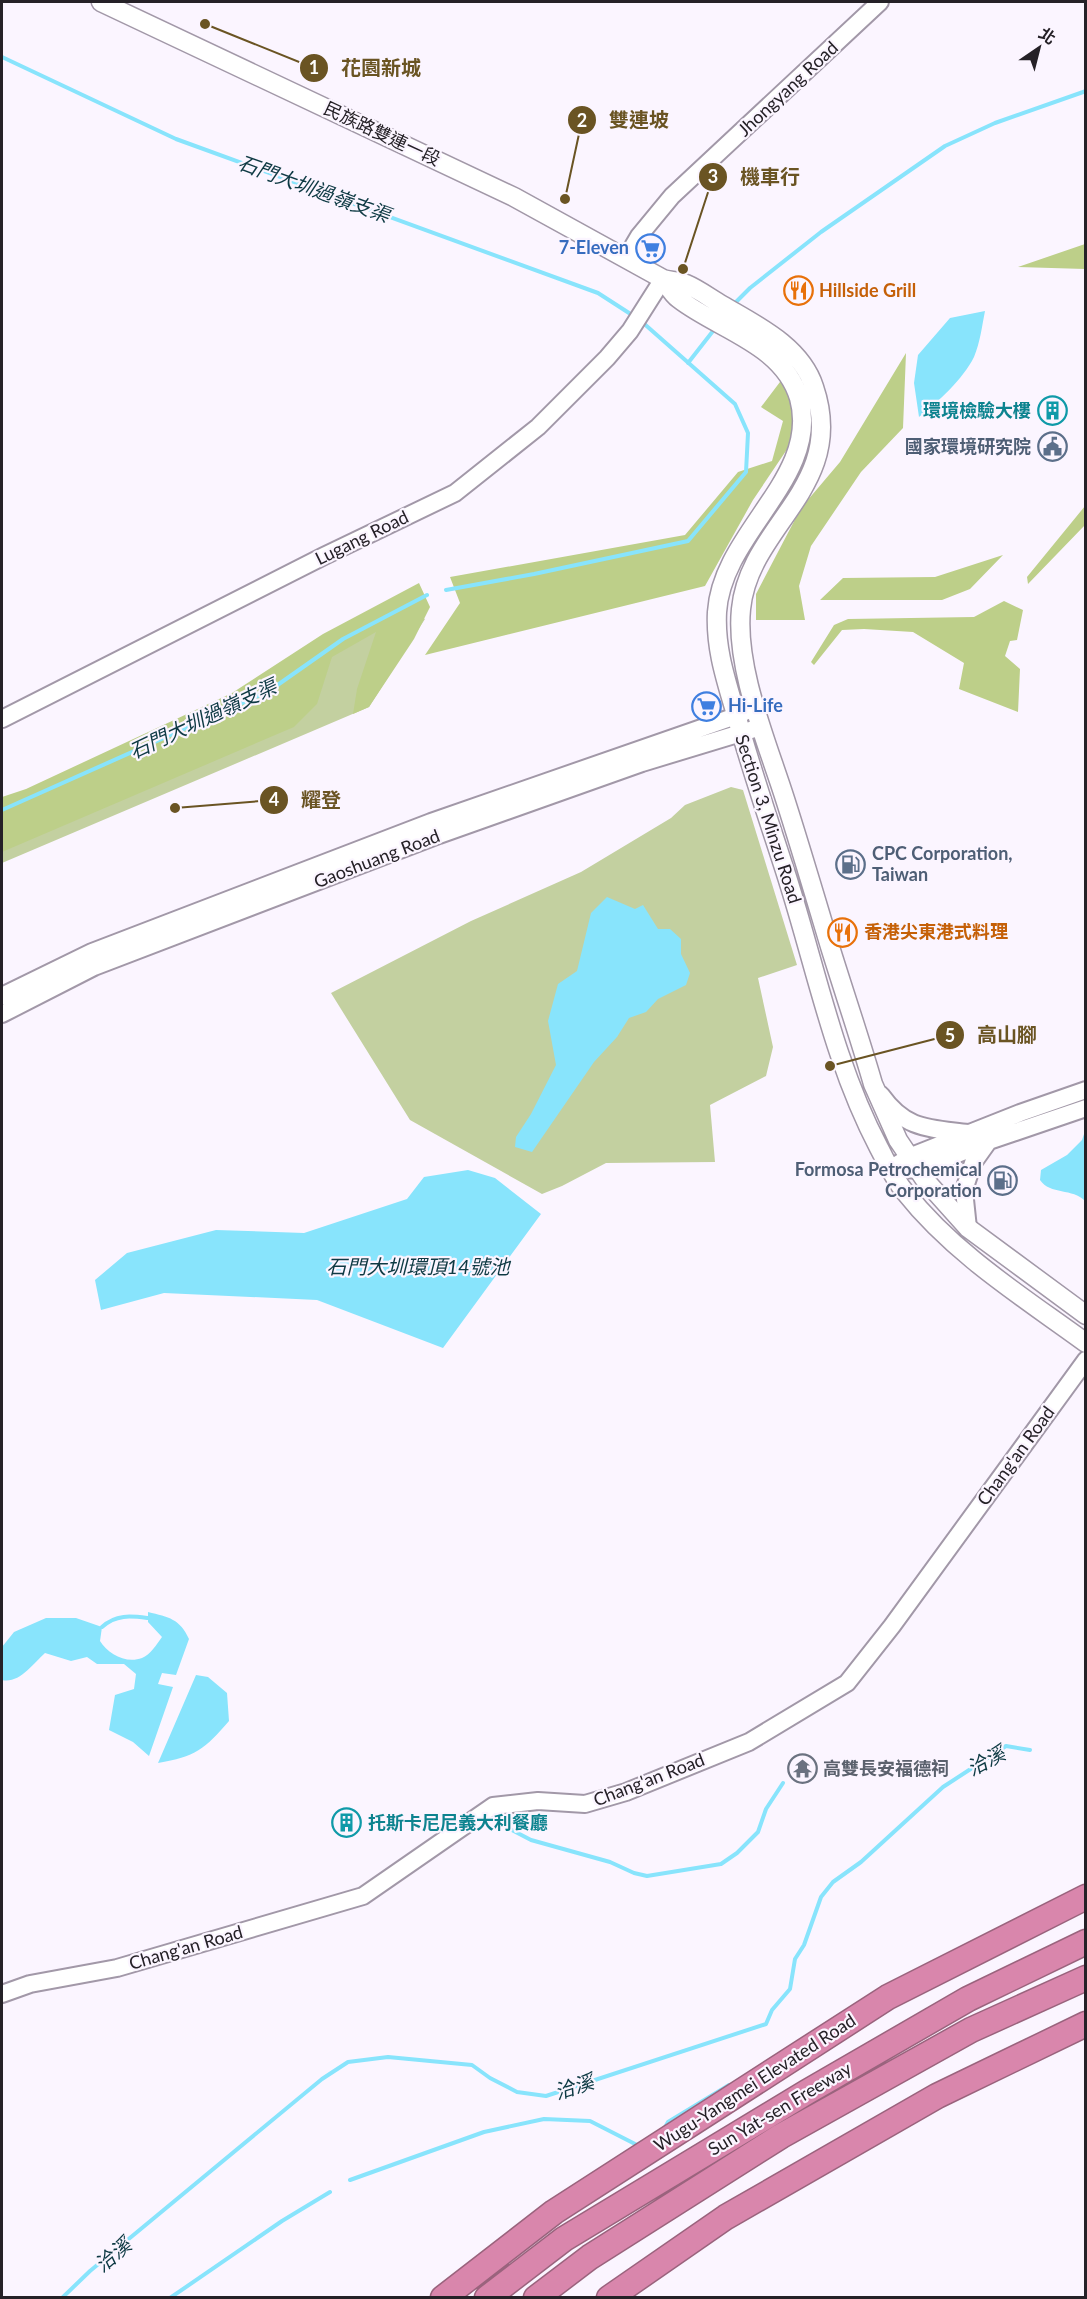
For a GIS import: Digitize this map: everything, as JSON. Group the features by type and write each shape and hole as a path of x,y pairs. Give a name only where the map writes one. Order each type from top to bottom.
{"highway":[{"name":"Wugu-Yangmei Elevated Road","path":"442,2298 554,2212 888,1997 1086,1897"},
{"name":"Sun Yat-sen Freeway","path":"487,2298 564,2239 807,2092 968,1999 1086,1942"},
{"name":"Sun Yat-sen Freeway","path":"536,2298 590,2257 781,2136 971,2030 1086,1978"},
{"path":"609,2298 726,2217 766,2194 937,2096 1086,2024"}],"main road":[{"name":"民族路雙連一段","path":"101,2 514,197 626,258"},
{"name":"Section 3, Minzu Road","path":"626,258 663,279 684,283 775,337 798,358 814,385 821,415 818,455 809,478 753,569 745,587 741,605 741,647 756,707 873,1084 885,1116 924,1180 968,1228 1086,1315"},
{"name":"Section 3, Minzu Road","path":"663,279 676,298 745,338 782,366 792,380 803,413 802,434 789,471 741,544 727,571 717,610 719,649 725,681 795,903 849,1086 890,1168 903,1190 925,1216 961,1251 1086,1343"}],"street":[{"name":"Jhongyang Road","path":"626,258 639,236 672,196 880,2"},
{"name":"Lugang Road","path":"2,719 324,556 455,493 538,427 591,373 630,331 663,279"},
{"name":"Gaoshuang Road","path":"2,1014 94,967 439,835 642,764 738,724 756,707"},
{"name":"Gaoshuang Road","path":"2,996 92,952 431,822 738,724 762,727"},
{"path":"873,1084 889,1106 904,1120 930,1128 969,1133"},
{"path":"914,1163 969,1133 1086,1090"},
{"path":"890,1168 989,1141 1086,1108"},
{"path":"968,1228 964,1190 973,1163 989,1141"},
{"name":"Chang'an Road","path":"2,1994 30,1984 117,1968 363,1896 493,1806 538,1801 585,1804 626,1792 748,1742 847,1683 892,1626 1086,1360"}],"green space":[{"path":"1085,244 1085,269 1018,267"},
{"path":"906,353 903,428 861,472 811,546 799,586 805,620 756,620 756,594 801,508 840,462"},
{"path":"783,378 796,408 792,442 753,500 705,586 425,655 460,603 450,577 685,535 738,472 772,461 783,421 761,407"},
{"path":"1085,506 1085,525 1028,584 1027,577"},
{"path":"1003,555 970,589 942,600 820,600 843,578 935,577"},
{"path":"419,583 430,607 414,639 369,707 353,714 357,689 376,632 332,657 317,704 294,727 2,852 2,797 26,789 232,693 323,634"},
{"path":"1004,601 1023,610 1017,640 1010,641 1005,656 1020,669 1018,712 959,689 964,663 913,632 842,630 814,665 811,662 834,625 848,619 974,617"},
{"path":"407,610 425,619 369,707 2,863 2,813"},
{"path":"731,787 743,790 797,965 758,978 773,1047 766,1076 710,1105 715,1162 606,1163 542,1194 410,1120 331,993 471,921 581,872 671,818 685,805"}],"water":[{"path":"985,311 974,357 950,390 919,417 914,383 918,355 950,318"},
{"path":"607,897 635,909 643,905 658,929 670,929 681,939 681,954 690,973 686,985 658,999 646,1012 629,1018 617,1037 594,1062 532,1152 515,1147 516,1137 531,1114 556,1065 548,1021 558,984 577,971 591,913"},
{"path":"1085,1131 1085,1201 1074,1194 1050,1188 1040,1180 1041,1170 1067,1155 1082,1140"},
{"name":"石門大圳環頂14號池","path":"468,1170 495,1178 541,1214 443,1348 317,1300 164,1293 101,1310 95,1280 127,1253 216,1230 304,1233 407,1199 424,1177"},
{"path":"148,1612 178,1623 189,1639 176,1675 162,1673 158,1684 173,1687 149,1756 133,1742 109,1730 115,1695 134,1689 136,1674 124,1664 97,1664 87,1657 71,1661 45,1653 20,1676 2,1680 2,1647 14,1632 46,1618 76,1618 102,1627 100,1641 118,1657 136,1660 145,1657 162,1637 148,1622"},
{"path":"196,1675 208,1677 227,1693 229,1721 213,1739 198,1750 181,1758 158,1763"}],"waterway":[{"name":"石門大圳過嶺支渠","path":"2,57 176,139 598,293 629,313"},
{"path":"733,305 750,288 821,232 945,146 995,123 1086,91"},
{"name":"石門大圳過嶺支渠","path":"446,590 688,541 746,472 748,433 735,404 641,321"},
{"path":"688,363 713,331"},
{"name":"石門大圳過嶺支渠","path":"2,810 269,691 343,639 427,595"},
{"path":"102,1627 118,1618 148,1618"},
{"name":"洽溪","path":"62,2298 90,2271 322,2079 348,2062 388,2057 472,2065 490,2078 517,2092 546,2096 766,2024 772,2010 790,1989 795,1959 804,1945 821,1897 833,1882 861,1862 943,1787 1006,1746 1030,1750"},
{"path":"502,1825 531,1840 610,1862 647,1876 721,1864 737,1853 758,1832 766,1809 783,1783"},
{"name":"洽溪","path":"664,2129 668,2122 729,2085"},
{"name":"洽溪","path":"350,2180 484,2132 544,2119 590,2121 639,2146"},
{"name":"洽溪","path":"170,2298 282,2221 330,2192"}],"place":[{"name":"花園新城","path":"205,24"},
{"name":"雙連坡","path":"565,199"},
{"name":"7-Eleven","path":"650,248"},
{"name":"機車行","path":"683,269"},
{"name":"Hillside Grill","path":"798,291"},
{"name":"環境檢驗大樓","path":"1052,411"},
{"name":"國家環境研究院","path":"1052,447"},
{"name":"Hi-Life","path":"707,706"},
{"name":"耀登","path":"175,808"},
{"name":"CPC Corporation, Taiwan","path":"851,864"},
{"name":"香港尖東港式料理","path":"843,932"},
{"name":"高山腳","path":"830,1066"},
{"name":"Formosa Petrochemical Corporation","path":"1003,1180"},
{"name":"高雙長安福德祠","path":"802,1769"},
{"name":"托斯卡尼尼義大利餐廳","path":"347,1823"}]}
